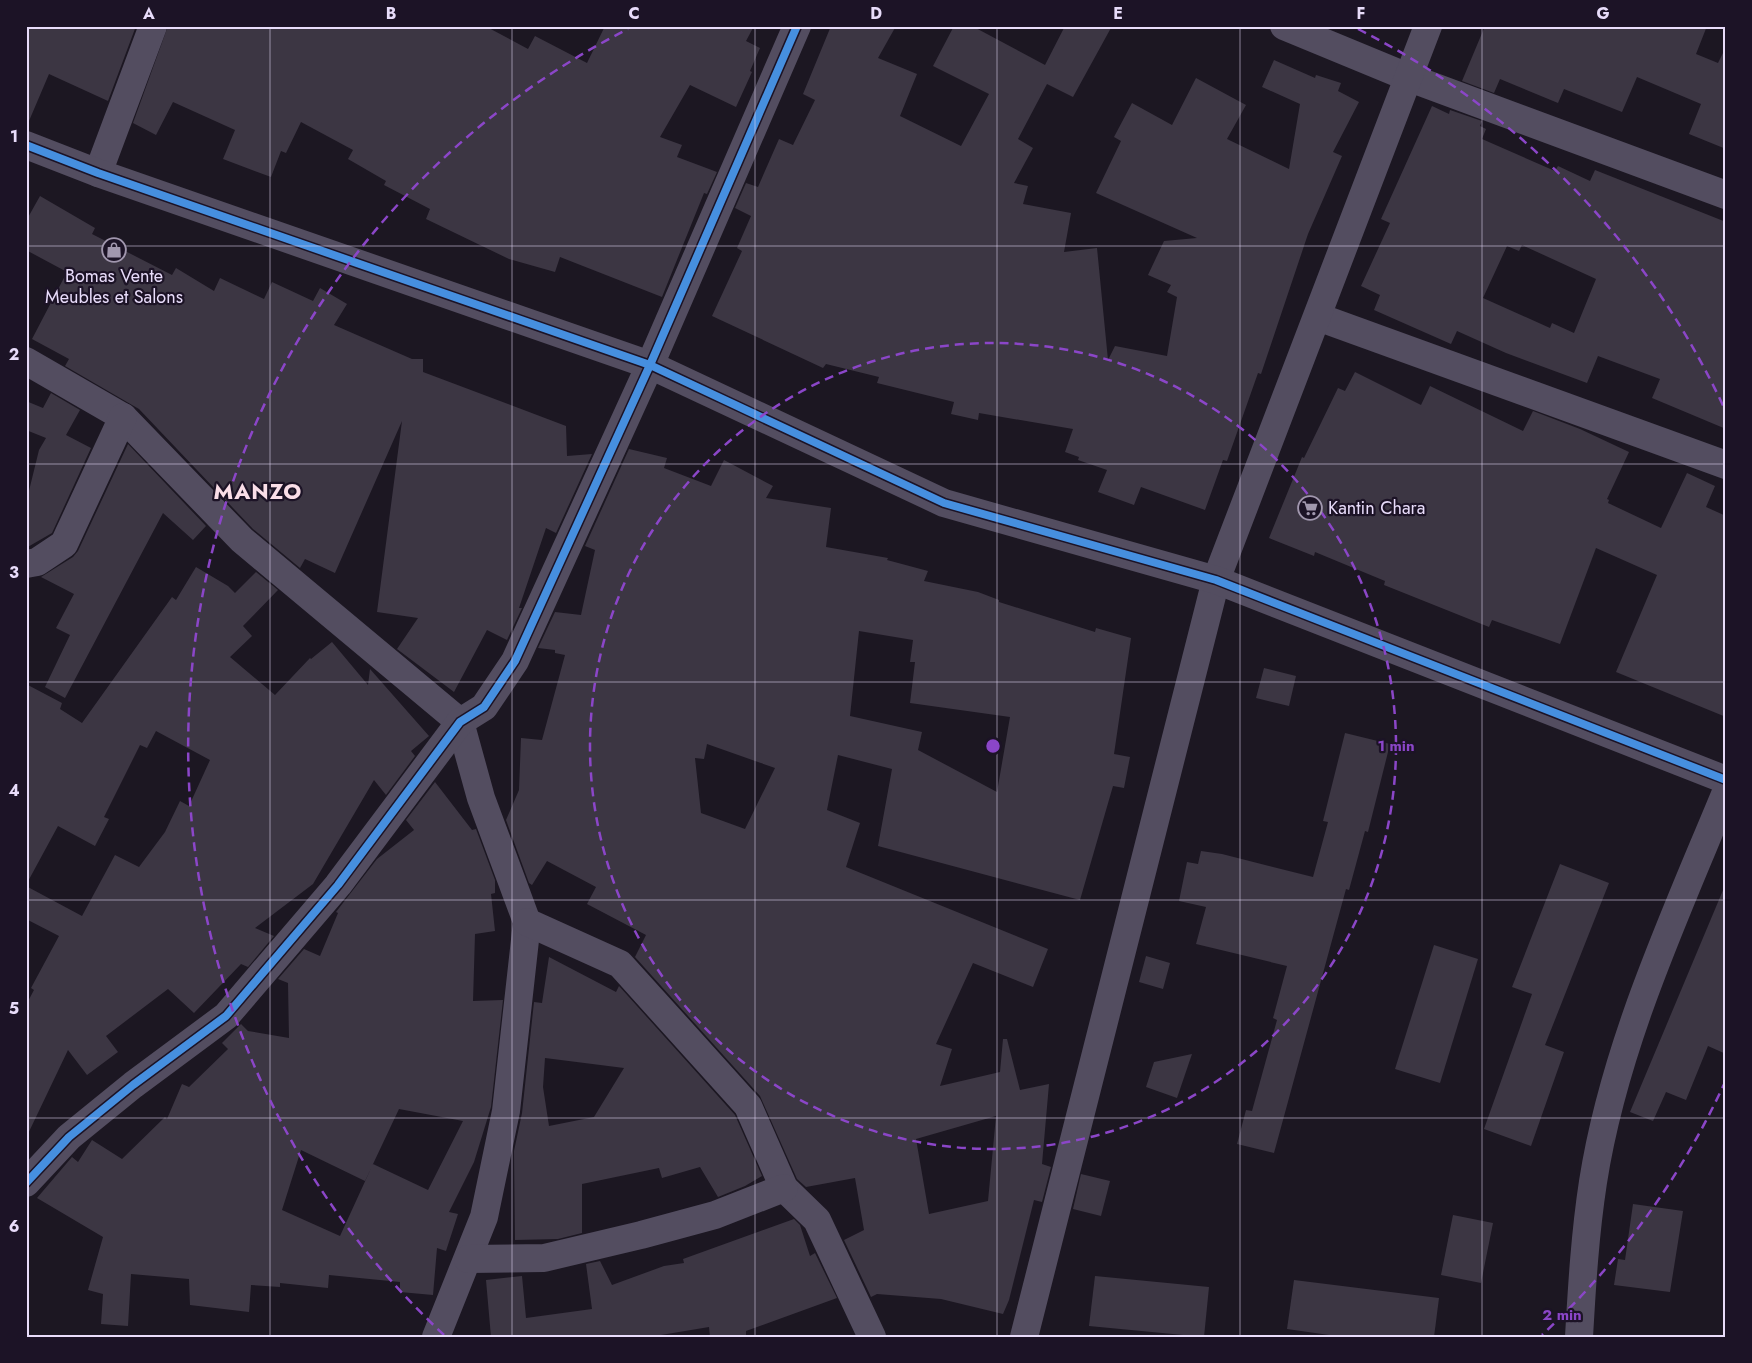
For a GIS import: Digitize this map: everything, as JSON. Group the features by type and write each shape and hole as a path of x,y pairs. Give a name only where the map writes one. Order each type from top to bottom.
{"street":[{"path":"98,172 153,26"},
{"path":"26,1183 69,1137 133,1085 226,1016 338,885 460,722 484,707 515,661 650,365 797,26"},
{"path":"1284,26 1410,78 1726,195"},
{"path":"1024,1337 1216,580 1410,78 1428,26"},
{"path":"26,145 98,172 650,365 944,503 1216,580 1726,780"},
{"path":"1318,318 1726,465"},
{"path":"26,362 122,417 242,540 460,722 481,798 527,922 506,1112 484,1217 436,1337"},
{"path":"26,564 37,562 64,544 122,417"},
{"path":"1579,1337 1584,1252 1593,1181 1610,1106 1629,1040 1663,946 1726,792"},
{"path":"527,922 620,964 748,1106 784,1188 817,1220 872,1337"},
{"path":"468,1259 544,1258 715,1215 784,1188"}],"building":[{"path":"26,26 136,26 108,101 49,74 26,128"},
{"path":"168,26 485,26 528,49 535,36 587,63 605,26 754,26 746,41 760,48 750,71 752,72 736,107 690,85 660,137 682,145 677,157 717,172 707,194 704,193 662,297 560,257 555,272 509,259 426,219 430,209 384,185 386,181 348,159 353,150 301,122 286,153 281,151 271,177 223,159 235,130 173,102 156,135 133,123"},
{"path":"831,26 896,26 878,58 917,74 900,116 961,146 989,94 933,66 954,26 972,26 1045,65 1065,26 1112,26 1073,97 1047,84 1018,139 1033,148 1014,183 1028,186 1023,204 1071,213 1064,252 1097,248 1108,360 1115,346 1167,356 1177,297 1167,292 1171,285 1148,275 1164,241 1197,238 1096,193 1121,141 1114,137 1132,103 1172,125 1196,78 1246,105 1227,139 1289,169 1300,104 1262,87 1274,60 1315,78 1316,75 1341,83 1338,91 1359,102 1333,152 1342,156 1308,234 1261,374 1258,373 1227,461 1223,460 1205,510 1141,487 1134,505 1098,492 1107,470 1078,460 1079,457 1065,452 1073,429 979,413 978,420 951,414 954,402 877,383 879,377 826,364 823,368 712,316 742,251 737,248 751,216 735,208 746,183 758,187 779,139 793,145 815,100 803,94"},
{"path":"1485,26 1707,26 1696,54 1718,63 1726,47 1726,149 1689,134 1701,104 1637,77 1622,112 1564,89 1558,103 1500,79 1494,93 1462,81"},
{"path":"1432,106 1449,114 1450,110 1482,121 1480,126 1486,129 1482,139 1555,171 1558,166 1590,181 1595,170 1726,222 1726,429 1652,398 1660,379 1598,356 1587,383 1506,353 1457,331 1451,344 1374,310 1380,295 1361,286 1390,223 1381,219","holes":["1522,245 1596,279 1574,333 1552,323 1550,328 1483,298 1507,246 1519,251"]},
{"path":"40,196 95,228 92,234 172,275 176,268 214,291 220,278 264,299 272,282 313,301 320,288 347,304 334,325 412,359 423,359 423,372 566,426 567,456 592,454 556,533 546,528 519,608 522,608 507,640 487,630 454,692 397,649 418,618 377,612 402,421 335,573 305,559 300,568 253,529 139,409 65,366 69,359 32,339 67,272 26,250 26,221"},
{"path":"1355,372 1421,405 1430,386 1523,431 1533,411 1580,429 1629,452 1607,499 1609,500 1608,503 1661,528 1687,473 1715,486 1706,507 1726,516 1726,717 1616,672 1657,575 1596,548 1560,644 1492,620 1489,627 1384,585 1385,581 1315,552 1314,556 1269,538 1302,457 1304,458 1338,388 1345,391"},
{"path":"51,393 80,410 66,435 91,448 52,533 26,548 26,503 39,450 46,438 26,430 26,401 43,408"},
{"path":"128,444 206,526 193,540 163,513 65,698 45,687 70,635 56,628 74,594 41,577 73,557 78,551"},
{"path":"629,449 667,458 664,468 711,486 724,460 773,486 766,498 831,508 826,547 888,558 887,560 928,571 924,581 978,592 999,600 999,602 1095,632 1096,628 1131,638 1114,754 1130,757 1124,788 1113,786 1080,900 878,846 892,769 838,755 827,810 860,823 846,867 1048,949 1033,987 973,963 936,1044 952,1049 940,1086 1000,1072 1003,1039 1007,1039 1020,1090 1049,1084 1042,1164 1051,1167 1042,1202 1034,1200 1009,1300 1003,1314 941,1299 877,1294 871,1297 844,1240 864,1230 855,1178 806,1187 797,1179 760,1096 635,957 646,935 587,904 596,887 547,861 532,885 529,883 506,820 519,790 521,738 542,740 565,655 555,653 555,650 538,648 555,612 581,615 595,550 585,546","holes":["859,631 913,640 910,662 915,662 910,703 1010,717 997,792 918,750 922,732 850,716","707,744 775,768 745,829 701,813 695,758 704,759","996,1116 988,1201 929,1214 916,1139"]},
{"path":"196,567 228,586 235,593 256,572 278,590 243,626 252,636 230,657 275,695 310,658 332,642 368,685 370,669 429,736 411,751 415,756 386,795 374,780 313,884 255,928 274,936 248,967 241,964 194,1013 168,989 106,1036 118,1052 87,1075 68,1050 26,1138 26,1005 34,990 31,988 59,936 26,919 26,886 82,916 115,855 139,867 165,832 180,801 189,806 210,760 156,731 147,748 140,745 104,817 109,819 95,846 58,826 26,885 26,684 62,703 60,709 82,723 172,597 176,600"},
{"path":"1264,668 1296,676 1289,706 1256,698"},
{"path":"1345,733 1390,744 1368,832 1365,831 1349,890 1346,889 1274,1153 1237,1144 1246,1110 1252,1111 1277,1020 1273,1018 1287,966 1196,944 1206,907 1179,901 1187,862 1198,864 1201,851 1222,854 1313,877 1328,822 1323,821"},
{"path":"435,782 472,830 476,829 495,880 495,893 491,894 495,931 475,934 473,1001 503,1000 491,1107 474,1162 449,1212 458,1214 446,1251 437,1248 433,1295 400,1292 400,1282 329,1275 328,1288 280,1283 280,1287 251,1285 249,1312 190,1305 189,1279 131,1274 128,1326 101,1324 103,1294 88,1290 103,1237 37,1198 72,1157 78,1162 92,1140 122,1159 165,1117 167,1119 182,1084 189,1087 228,1049 222,1043 241,1024 248,1031 289,1038 288,983 278,979 304,949 320,956 338,913 336,912 377,859 414,830 406,820","holes":["399,1109 463,1121 428,1190 373,1164","301,1150 365,1181 372,1166 340,1236 282,1210"]},
{"path":"1560,864 1609,883 1545,1045 1564,1052 1531,1146 1484,1129 1532,994 1512,987"},
{"path":"1726,883 1726,1054 1708,1046 1686,1100 1666,1092 1653,1121 1630,1112"},
{"path":"1434,945 1478,959 1440,1083 1395,1069"},
{"path":"1146,956 1170,963 1163,989 1139,982"},
{"path":"549,957 616,992 619,986 735,1115 762,1176 745,1186 718,1197 700,1167 662,1178 659,1168 582,1184 582,1233 558,1239 515,1240 514,1151 522,1113 534,1002 542,1003","holes":["545,1058 624,1068 594,1117 549,1126 543,1087"]},
{"path":"1192,1054 1177,1098 1146,1087 1154,1062"},
{"path":"1081,1174 1110,1181 1101,1216 1073,1209"},
{"path":"1633,1204 1683,1211 1670,1292 1614,1285 1618,1259 1625,1260"},
{"path":"1453,1215 1493,1223 1481,1283 1441,1275"},
{"path":"794,1219 800,1225 810,1256 815,1253 837,1298 746,1331 746,1337 710,1337 709,1327 649,1337 491,1337 486,1280 522,1276 526,1318 592,1309 586,1264 600,1261 612,1285 664,1266 684,1263 683,1259"},
{"path":"1095,1276 1209,1287 1204,1337 1089,1326"},
{"path":"1294,1280 1439,1298 1434,1337 1343,1337 1287,1329"}],"cycle path":[{"path":"26,1183 69,1137 133,1085 226,1016 338,885 460,722 484,707 515,661 650,365 797,26"},
{"path":"26,145 98,173 650,365 944,503 1216,580 1726,780"}],"place":[{"name":"Bomas Vente Meubles et Salons","path":"114,250"},
{"name":"Kantin Chara","path":"1310,508"}],"district":[{"name":"MANZO","path":"258,491"}]}
